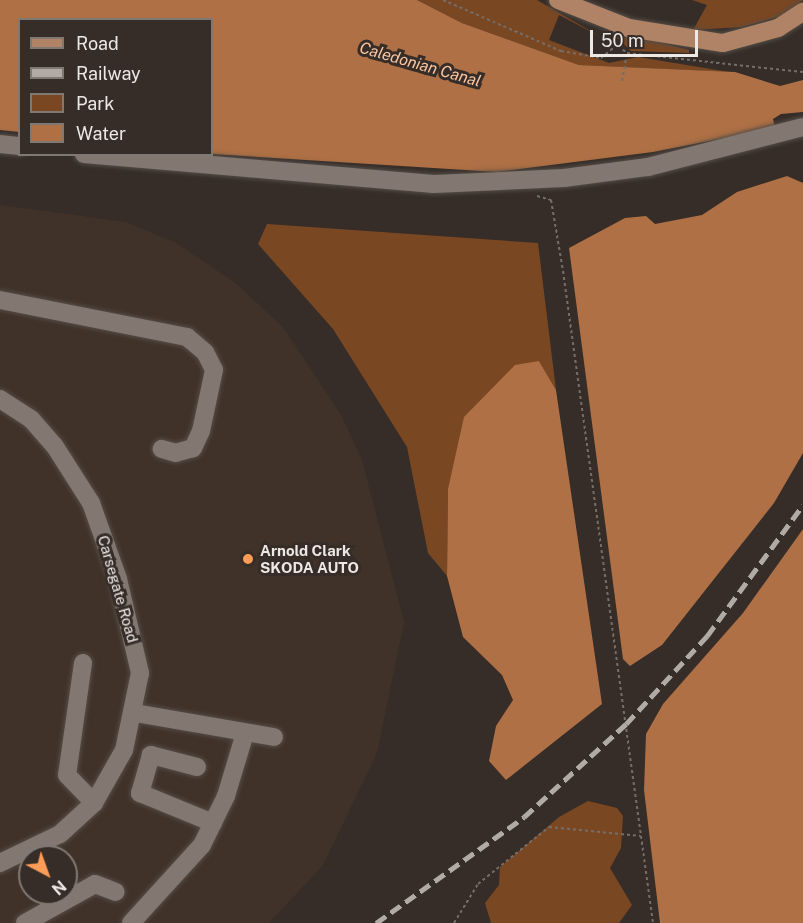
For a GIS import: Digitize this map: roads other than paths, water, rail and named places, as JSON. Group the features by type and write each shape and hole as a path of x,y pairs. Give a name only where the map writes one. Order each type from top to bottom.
{"main road":[{"path":"558,0 629,28 723,43 778,28 803,12"}],"street":[{"path":"107,156 434,184 564,178 648,166 803,127"},
{"path":"0,144 18,146"},
{"path":"0,300 187,338 205,352 214,370 201,432 193,448 176,453 162,449"},
{"name":"Carsegate Road","path":"0,399 32,419 54,445 91,503 132,630 140,673 135,713 124,750 94,803 60,834 0,863"},
{"path":"83,663 67,775 94,803"},
{"path":"135,713 274,737"},
{"path":"131,923 169,886 213,823 245,733"},
{"path":"197,767 151,755 140,793 213,823"},
{"path":"25,923 47,918 95,884 116,892"}],"water":[{"name":"Caledonian Canal","path":"0,0 417,0 462,23 579,65 735,72 780,86 803,80 803,112 781,114 773,119 775,128 653,152 497,172 213,154 213,18 18,18 18,132 0,130"},
{"path":"787,176 803,183 803,453 774,503 662,645 630,666 623,659 569,248 625,218 646,216 655,224 702,215 737,192"},
{"path":"539,361 556,390 602,704 506,780 489,761 496,726 513,700 502,675 463,637 447,576 448,489 464,417 515,365"},
{"path":"803,529 803,923 660,923 644,790 646,734 663,704 743,613"}],"railway":[{"path":"376,923 524,817 626,724 707,636 803,505"}],"place":[{"name":"Arnold Clark SKODA AUTO","path":"248,559"}]}
